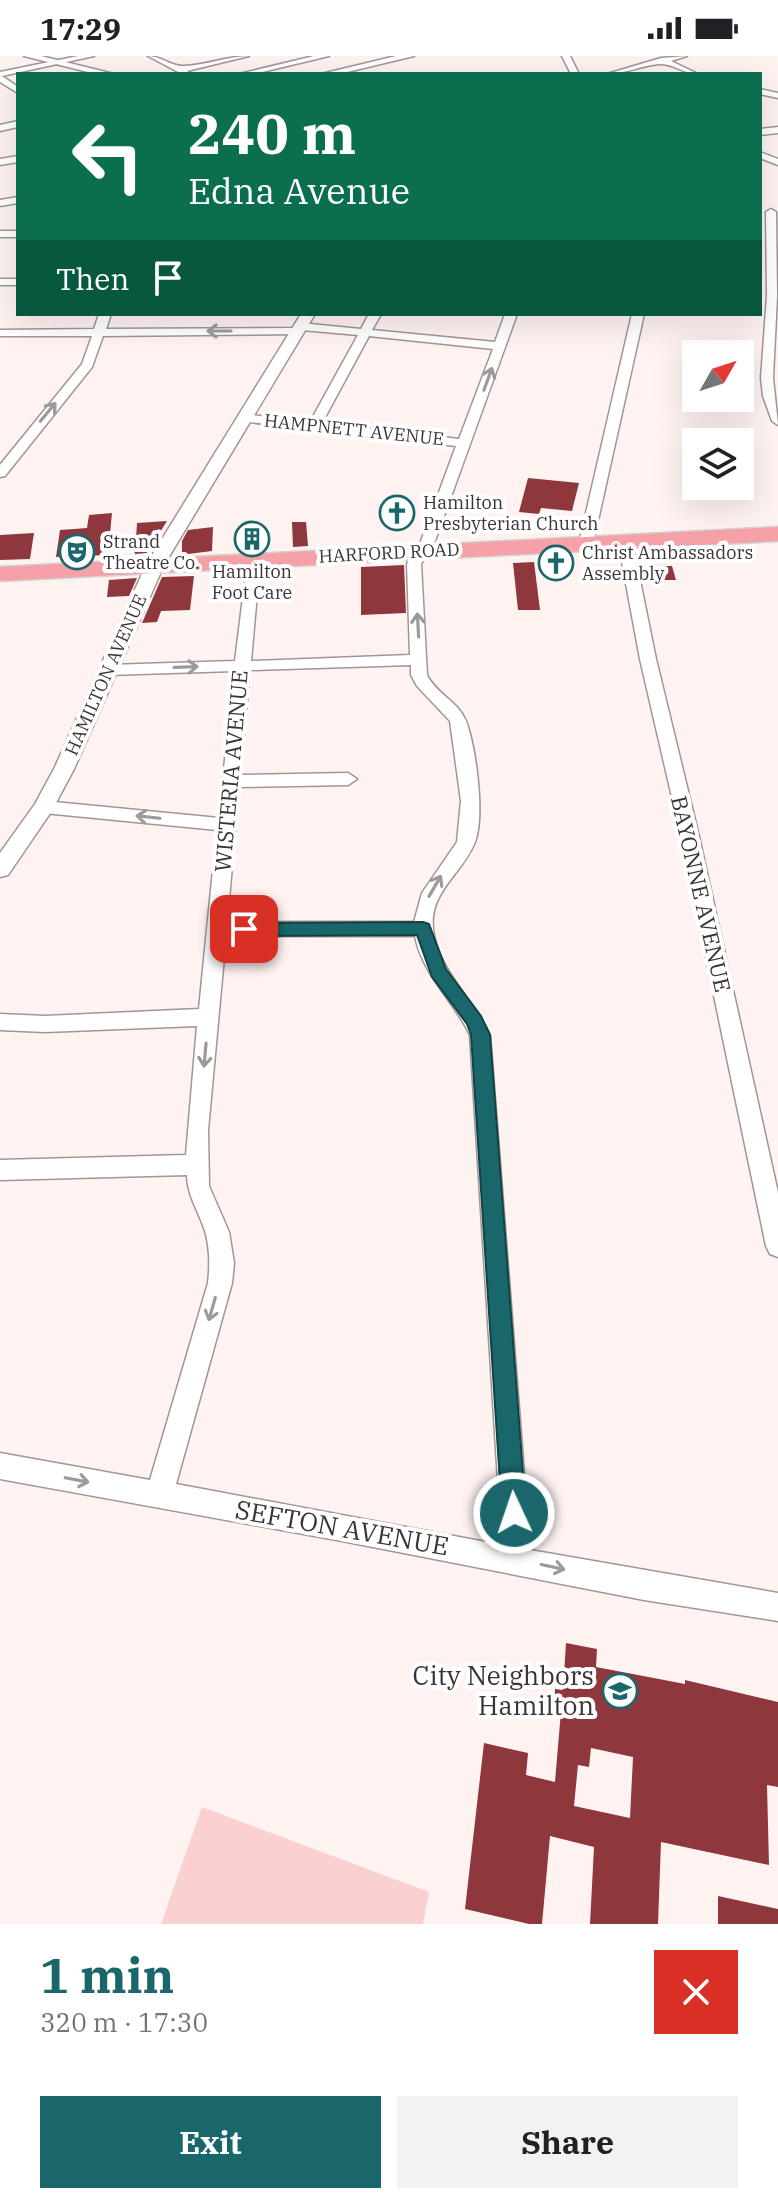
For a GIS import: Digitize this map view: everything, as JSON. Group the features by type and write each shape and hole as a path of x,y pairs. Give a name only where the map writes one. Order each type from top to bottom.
{"main road":[{"name":"HARFORD ROAD","path":"0,574 778,534"}],"street":[{"path":"29,56 100,72"},
{"path":"17,72 90,56"},
{"path":"152,56 184,72 245,56"},
{"path":"252,72 325,56"},
{"path":"335,72 409,56"},
{"path":"651,56 689,72"},
{"path":"619,72 683,56"},
{"path":"0,76 15,89"},
{"path":"0,90 15,89"},
{"path":"770,218 772,296 767,378 769,396 778,421"},
{"path":"0,473 88,365 104,316"},
{"path":"314,426 374,316"},
{"path":"510,316 422,552 414,564 421,681 457,718 462,735 469,824 466,842 428,899 423,929 438,972 467,1008 480,1035 517,1560"},
{"path":"586,543 638,316"},
{"path":"0,333 301,324 500,346"},
{"name":"HAMILTON AVENUE","path":"0,869 44,807 155,565 301,324"},
{"name":"HAMPNETT AVENUE","path":"244,418 464,443"},
{"name":"BAYONNE AVENUE","path":"625,541 648,659 689,832 778,1246"},
{"name":"WISTERIA AVENUE","path":"159,1496 220,1283 222,1263 217,1232 198,1186 196,1165 253,560"},
{"path":"108,670 418,660"},
{"path":"231,781 348,779"},
{"path":"44,807 226,825"},
{"path":"216,929 423,929"},
{"path":"0,1022 45,1024 208,1017"},
{"path":"0,1170 196,1165"},
{"name":"SEFTON AVENUE","path":"0,1466 644,1586 778,1607"}],"shaded area":[{"path":"202,1807 429,1892 423,1924 161,1924"}],"building":[{"path":"528,478 579,483 572,511 541,508 539,514 519,512"},
{"path":"112,513 108,555 56,557 60,530 87,528 89,515"},
{"path":"167,521 147,553 135,554 132,539 136,539 137,523"},
{"path":"292,522 306,522 308,546 293,547"},
{"path":"213,527 212,551 182,552 182,541 188,530"},
{"name":"Hamilton Foot Care","path":"244,530 260,530 261,548 245,549"},
{"path":"34,533 30,559 0,560 0,535"},
{"path":"534,562 540,610 518,610 513,563"},
{"path":"404,565 406,613 361,615 361,567"},
{"path":"648,566 672,566 676,580 652,580"},
{"path":"194,576 190,610 161,611 157,622 142,623 162,577"},
{"path":"137,578 129,596 107,597 109,580"},
{"name":"City Neighbors Hamilton","path":"566,1643 597,1649 596,1667 685,1684 685,1680 778,1702 778,1787 767,1785 769,1865 661,1842 658,1924 590,1924 594,1847 550,1836 542,1924 529,1924 465,1909 484,1743 528,1753 526,1775 555,1782 561,1711 554,1710 555,1689 563,1690","holes":["591,1748 633,1757 630,1818 574,1806 578,1765 589,1767"]},
{"path":"718,1896 778,1909 778,1924 718,1924"}],"place":[{"name":"Hamilton Presbyterian Church","path":"397,513"},
{"name":"Hamilton Foot Care","path":"252,539"},
{"name":"Strand Theatre Co.","path":"77,552"},
{"name":"Christ Ambassadors Assembly","path":"556,563"},
{"name":"City Neighbors Hamilton","path":"620,1691"}],"route":[{"path":"244,929 423,929 438,972 475,1021 480,1035 514,1513"}]}
